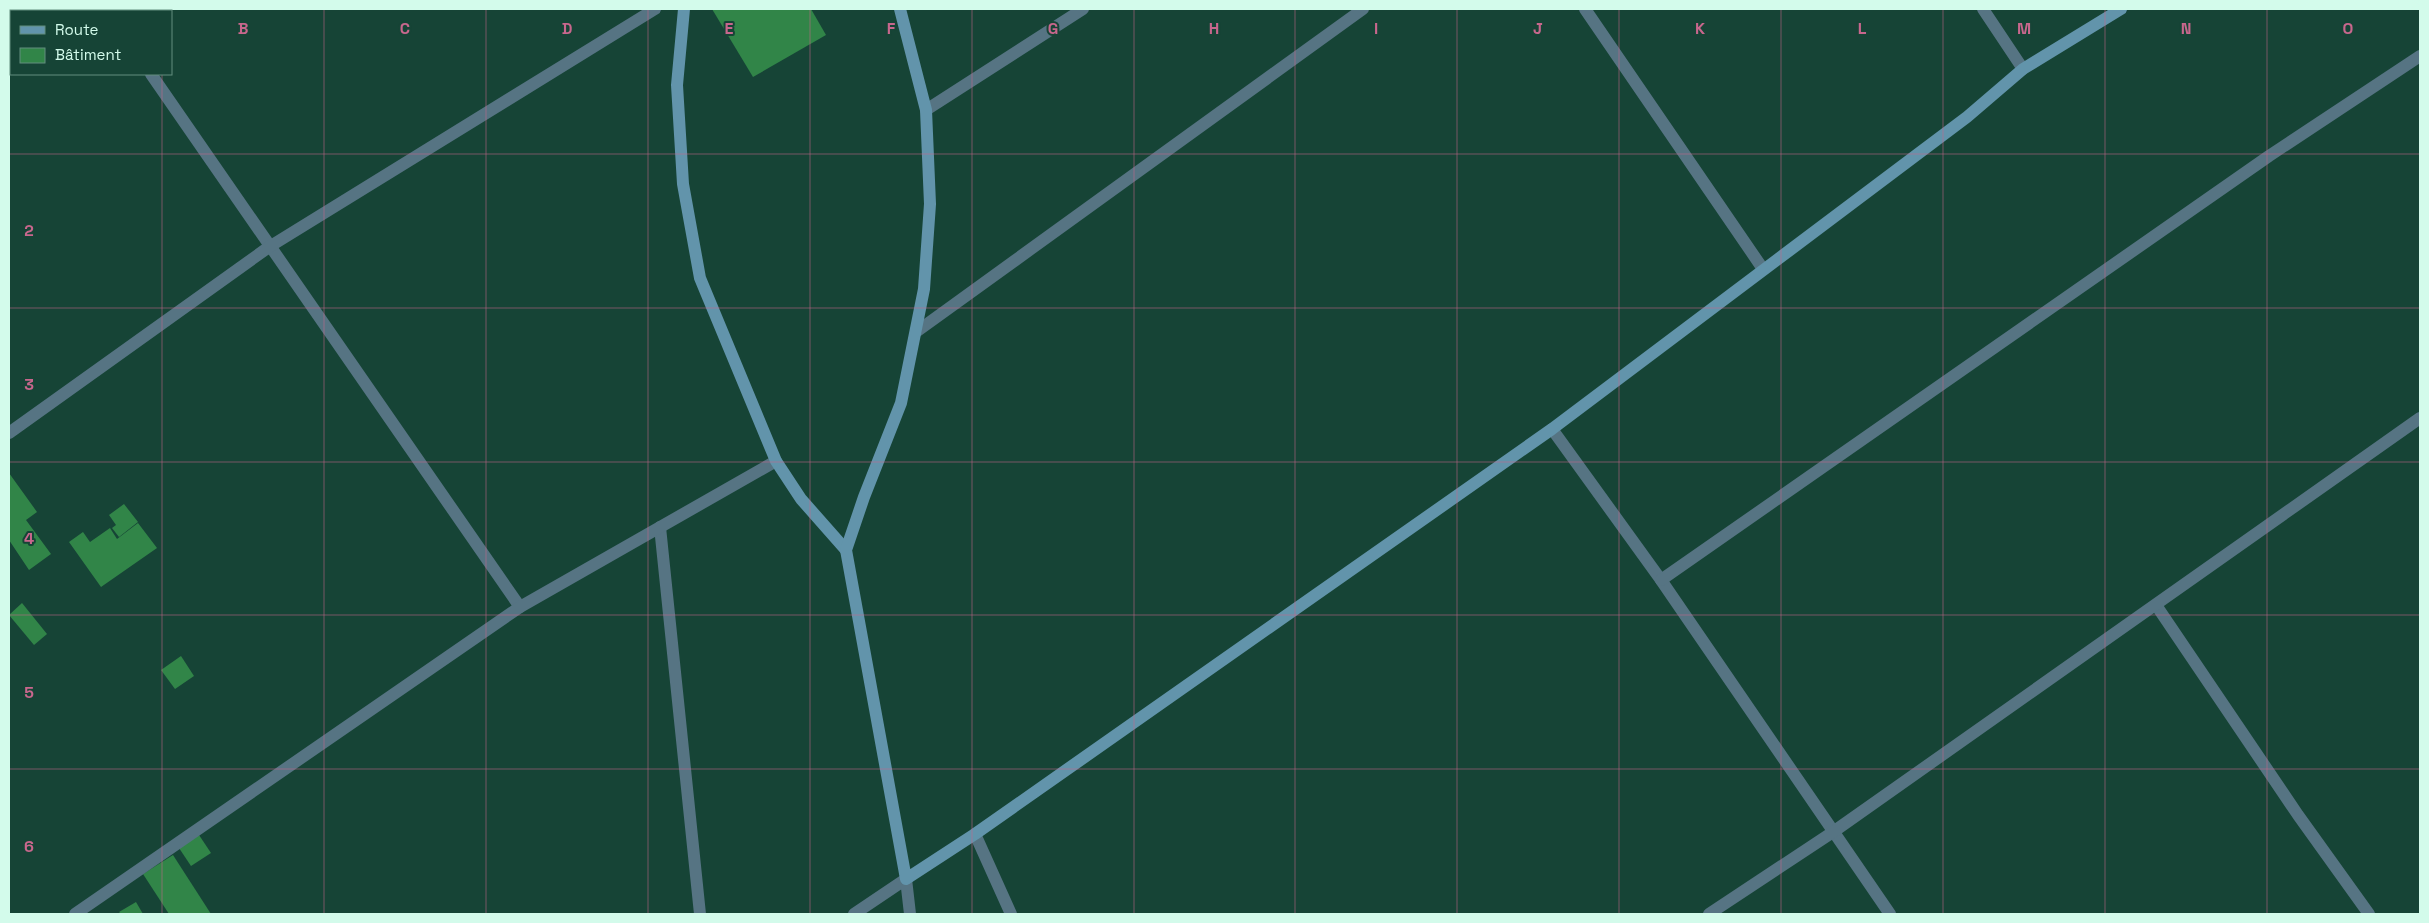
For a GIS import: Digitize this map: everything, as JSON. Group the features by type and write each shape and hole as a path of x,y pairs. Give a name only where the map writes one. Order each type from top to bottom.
{"street":[{"path":"9,433 269,246 655,9"},
{"path":"684,9 677,85 683,184 700,278 776,461 801,499 846,550"},
{"path":"900,9 926,110 930,204 924,289 901,403 864,497 846,550 906,879 910,914"},
{"path":"926,110 1084,9"},
{"path":"1585,9 1762,269"},
{"path":"1983,9 2023,69"},
{"path":"854,914 975,834 1552,428 1967,117 2023,69 2121,9"},
{"path":"916,332 1359,10"},
{"path":"1661,580 2269,156 2420,56"},
{"path":"152,75 520,607"},
{"path":"1709,914 1833,832 2420,418"},
{"path":"1552,428 1661,580 1890,914"},
{"path":"75,914 520,607 776,461"},
{"path":"660,527 700,914"},
{"path":"2156,605 2298,814 2369,914"},
{"path":"975,834 1011,914"}],"building":[{"path":"712,9 811,9 826,35 753,77"},
{"path":"9,473 37,512 26,520 51,554 29,570 9,540"},
{"path":"124,504 138,522 119,537 112,528 116,525 109,515"},
{"path":"138,523 157,548 101,587 69,542 83,532 90,542 110,528 117,539"},
{"path":"22,603 47,634 34,645 9,615"},
{"path":"181,656 194,676 175,689 161,670"},
{"path":"199,835 211,853 191,866 179,848"},
{"path":"173,855 211,914 169,914 143,874"},
{"path":"136,902 143,914 121,914 119,912"}]}
